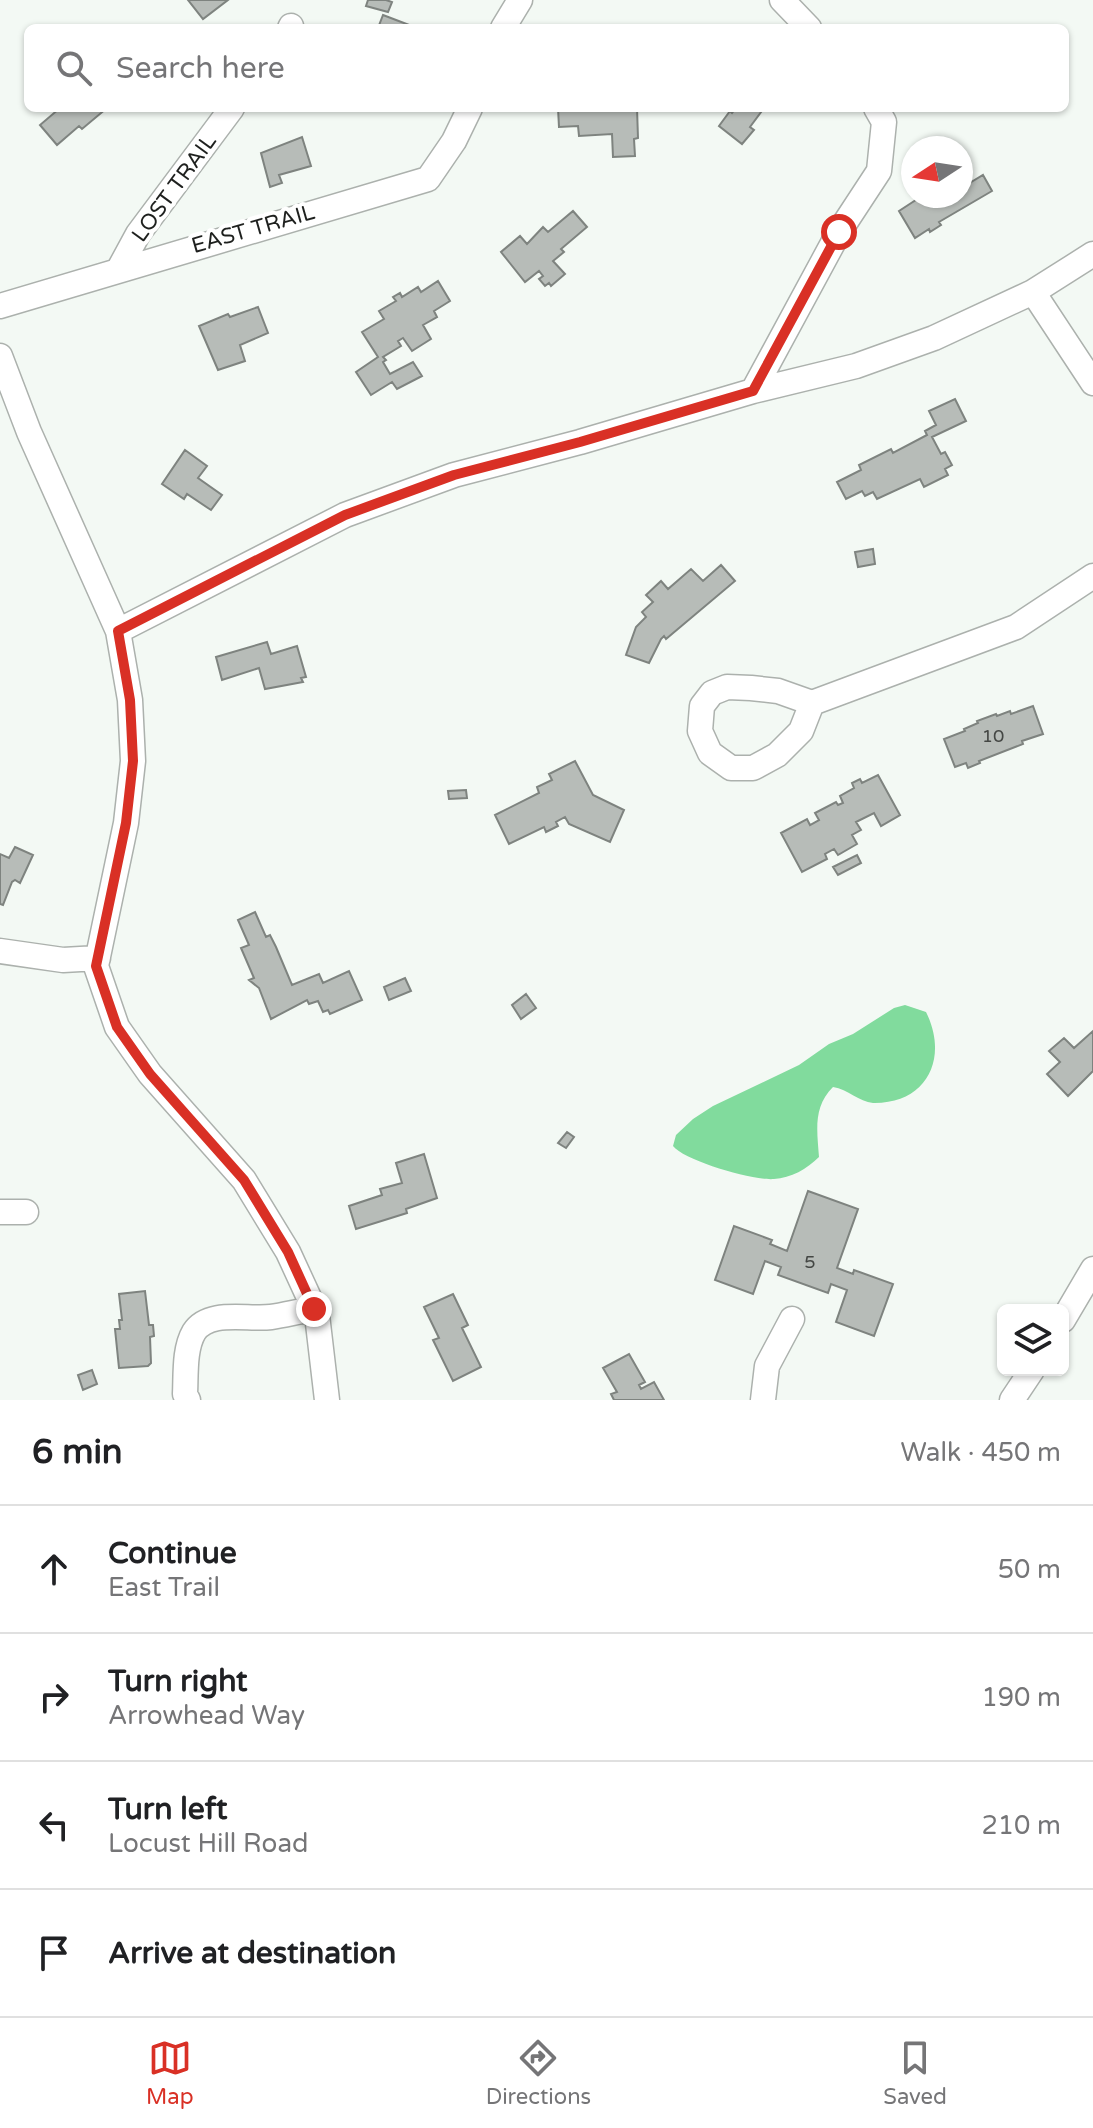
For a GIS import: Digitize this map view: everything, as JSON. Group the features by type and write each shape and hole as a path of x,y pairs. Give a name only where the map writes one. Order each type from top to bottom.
{"street":[{"path":"505,24 520,0"},
{"path":"782,0 805,24"},
{"name":"LOST TRAIL","path":"119,269 138,234 229,112"},
{"name":"EAST TRAIL","path":"0,306 428,179 454,141 468,112"},
{"path":"753,391 839,232 879,171 884,122 878,112"},
{"path":"118,631 345,515 454,475 753,391 856,366 934,338 1033,292 1093,254"},
{"path":"1033,292 1093,383"},
{"path":"0,356 29,432 118,631 130,700 133,761 126,823 96,966 117,1027 150,1074 244,1180 288,1252 317,1315 327,1400"},
{"path":"812,703 801,731 777,755 753,768 731,768 710,753 700,731 702,706 712,693 727,687 778,691 812,703 1016,627 1093,576"},
{"path":"0,951 63,960 98,958"},
{"path":"0,1212 26,1212"},
{"path":"1069,1310 1093,1269"},
{"path":"188,1400 185,1394 187,1352 192,1335 200,1325 212,1319 268,1317 314,1309"},
{"path":"763,1400 767,1366 792,1319"},
{"path":"1012,1400 1028,1376"}],"shaded area":[{"path":"905,1005 926,1012 933,1029 934,1061 928,1075 920,1087 892,1101 868,1102 833,1087 819,1111 819,1157 804,1169 780,1178 751,1177 705,1164 673,1146 676,1135 713,1106 799,1065 829,1044"}],"building":[{"path":"188,0 228,0 203,19"},
{"path":"368,0 392,2 388,12 366,6"},
{"path":"383,15 407,24 380,24"},
{"path":"55,112 102,112 57,145 40,125"},
{"path":"558,112 637,112 635,156 613,157 612,134 579,136 578,126 559,127"},
{"path":"729,112 761,112 750,127 754,130 742,144 719,126"},
{"path":"302,137 311,166 279,175 282,183 270,187 261,153"},
{"path":"983,175 992,191 973,202 973,181"},
{"path":"904,208 963,208 939,222 941,225 930,232 929,229 915,238 899,211"},
{"path":"573,211 587,227 561,249 564,252 553,261 565,274 551,286 549,283 545,286 539,279 543,276 539,271 525,282 501,252 520,236 527,244 543,227 548,232"},
{"path":"438,281 450,301 434,311 437,317 423,325 431,339 412,351 403,338 398,341 401,346 383,357 390,374 413,362 422,376 397,389 392,382 371,395 356,372 378,357 362,332 384,319 379,311 396,301 393,297 400,293 402,297 418,287 421,292"},
{"path":"258,307 268,333 240,345 245,361 218,370 199,326 228,314 230,317"},
{"path":"955,399 966,421 932,437 941,454 945,452 952,465 945,469 948,475 924,487 920,479 877,499 873,492 865,496 862,491 846,499 837,482 861,470 859,465 891,449 893,453 927,435 925,431 936,425 929,411"},
{"path":"185,450 207,466 198,478 222,495 211,510 187,494 184,499 162,484"},
{"path":"873,549 875,564 858,567 855,552"},
{"path":"721,565 735,581 666,639 664,636 649,663 626,655 636,627 646,617 642,612 653,602 646,595 661,581 668,589 691,569 703,581"},
{"path":"267,642 271,654 297,646 306,677 301,678 303,682 265,689 259,668 222,680 216,657"},
{"path":"1033,706 1043,734 968,768 966,763 955,767 944,739 965,731 977,721"},
{"path":"575,761 593,795 624,810 610,842 569,824 565,817 556,822 558,826 546,832 544,827 509,844 495,815 539,793 537,787 552,780 549,774"},
{"path":"878,775 900,815 881,826 874,813 856,822 861,830 852,835 857,844 838,855 834,849 825,854 827,859 802,872 781,833 807,819 810,825 819,820 815,813 836,802 838,805 843,803 840,796 854,788 852,783 860,779 862,783"},
{"path":"466,790 467,798 449,799 448,791"},
{"path":"15,847 33,855 20,883 12,882 3,905 0,904 0,854 9,858"},
{"path":"857,855 861,863 838,875 833,867"},
{"path":"255,912 266,937 270,935 292,985 319,974 323,983 349,971 362,1000 330,1014 328,1010 323,1012 318,1001 309,1004 307,1000 271,1019 259,988 249,980 254,978 241,948 249,945 238,920"},
{"path":"405,978 411,991 389,1000 384,987"},
{"path":"526,994 536,1008 521,1019 512,1005"},
{"path":"1093,1031 1093,1071 1068,1096 1047,1074 1060,1062 1049,1051 1064,1038 1074,1048"},
{"path":"567,1132 574,1137 566,1148 558,1143"},
{"path":"424,1154 437,1198 406,1209 407,1213 356,1229 349,1206 382,1195 380,1189 402,1183 396,1163"},
{"path":"808,1191 858,1209 837,1268 853,1274 854,1270 893,1284 874,1336 836,1322 847,1290 831,1284 828,1293 778,1275 781,1267 765,1261 753,1294 715,1280 734,1226 772,1240 770,1244 787,1251"},
{"path":"145,1291 149,1325 153,1325 154,1336 150,1337 151,1363 148,1366 119,1368 115,1329 120,1329 119,1320 122,1320 119,1294"},
{"path":"453,1294 468,1325 462,1328 481,1367 453,1381 433,1340 439,1338 424,1307"},
{"path":"629,1354 645,1382 639,1385 641,1389 654,1382 664,1400 614,1400 611,1394 617,1392 603,1368"},
{"path":"92,1370 97,1384 83,1390 78,1375"}],"route":[{"path":"314,1309 288,1252 244,1180 150,1074 117,1027 96,966 126,823 133,761 130,700 118,631 345,515 454,475 753,391 839,232"}]}
